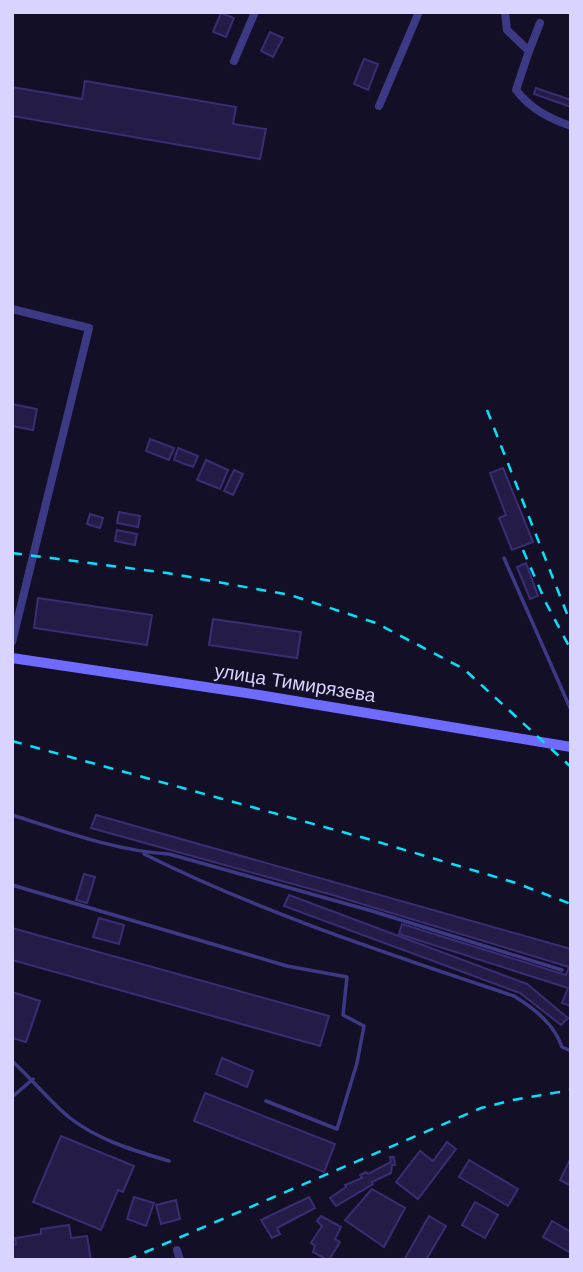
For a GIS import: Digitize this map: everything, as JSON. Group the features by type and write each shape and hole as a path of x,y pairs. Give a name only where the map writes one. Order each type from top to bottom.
{"main road":[{"name":"улица Тимирязева","path":"12,658 259,695 571,747"}],"street":[{"path":"234,61 256,12"},
{"path":"379,106 419,12"},
{"path":"505,12 507,30 529,51"},
{"path":"540,23 516,90 526,103 546,117 571,126"},
{"path":"12,309 89,328 12,642"},
{"path":"177,1250 180,1260"}],"lane":[{"path":"505,558 571,710"},
{"path":"12,815 142,853 248,901 388,954 514,996 532,1007 557,1033 562,1047 571,1051"},
{"path":"142,853 169,854 195,861 372,911 562,970"},
{"path":"12,885 287,966 348,977 342,1015 364,1026 357,1062 337,1129 266,1101"},
{"path":"12,1061 70,1118 121,1145 169,1161"},
{"path":"12,1097 33,1079"}],"building":[{"path":"221,13 234,18 226,37 213,32"},
{"path":"270,32 283,38 273,57 261,51"},
{"path":"364,59 378,64 368,90 354,84"},
{"path":"85,81 236,107 233,124 266,129 260,159 12,116 12,87 82,99"},
{"path":"536,88 571,100 571,107 534,94"},
{"path":"12,404 37,409 33,430 12,426"},
{"path":"150,439 174,448 169,460 146,451"},
{"path":"178,448 198,456 193,467 174,460"},
{"path":"206,460 228,470 220,489 197,480"},
{"path":"503,468 533,542 512,550 499,518 506,515 490,473"},
{"path":"234,470 243,474 233,495 224,491"},
{"path":"119,512 140,516 138,527 117,523"},
{"path":"90,514 103,518 100,528 87,524"},
{"path":"117,530 137,534 135,545 115,541"},
{"path":"526,563 538,596 530,599 517,567"},
{"path":"38,598 152,615 147,645 34,628"},
{"path":"213,619 301,632 297,658 209,645"},
{"path":"96,815 571,949 571,1006 562,1003 568,988 399,934 402,924 566,975 569,967 329,894 91,828"},
{"path":"84,874 95,877 87,903 76,900"},
{"path":"289,895 527,984 568,1018 561,1025 520,993 284,906"},
{"path":"99,918 124,925 119,944 93,937"},
{"path":"12,928 329,1016 320,1046 12,960"},
{"path":"12,992 40,1001 26,1042 12,1038"},
{"path":"222,1058 253,1071 247,1087 216,1074"},
{"path":"205,1093 335,1144 324,1172 194,1121"},
{"path":"61,1136 134,1166 123,1192 118,1190 101,1230 33,1202"},
{"path":"447,1142 456,1149 418,1199 396,1182 420,1151 433,1161"},
{"path":"390,1157 394,1157 395,1165 392,1165 391,1173 336,1206 330,1198 346,1187 345,1185 362,1178 360,1175 366,1172 368,1174 391,1162"},
{"path":"571,1158 571,1186 560,1180"},
{"path":"469,1160 518,1189 508,1206 459,1177"},
{"path":"372,1189 405,1208 384,1247 345,1220"},
{"path":"134,1197 154,1203 146,1226 127,1219"},
{"path":"309,1197 315,1208 277,1228 280,1234 272,1238 261,1220"},
{"path":"176,1200 180,1219 161,1224 156,1205"},
{"path":"475,1202 498,1215 485,1238 462,1225"},
{"path":"321,1216 341,1227 335,1239 340,1242 329,1260 323,1260 324,1258 313,1252 315,1246 311,1243 322,1226 317,1221"},
{"path":"429,1216 446,1226 426,1260 404,1260"},
{"path":"552,1221 571,1232 571,1253 543,1237"},
{"path":"69,1225 71,1238 87,1236 91,1260 12,1260 15,1238 41,1234 41,1229"}],"railway":[{"path":"487,410 571,624"},
{"path":"523,550 546,603 571,650"},
{"path":"12,553 167,573 290,595 376,623 464,669 571,767"},
{"path":"12,741 368,839 516,883 571,904"},
{"path":"127,1260 481,1108 571,1090"}]}
